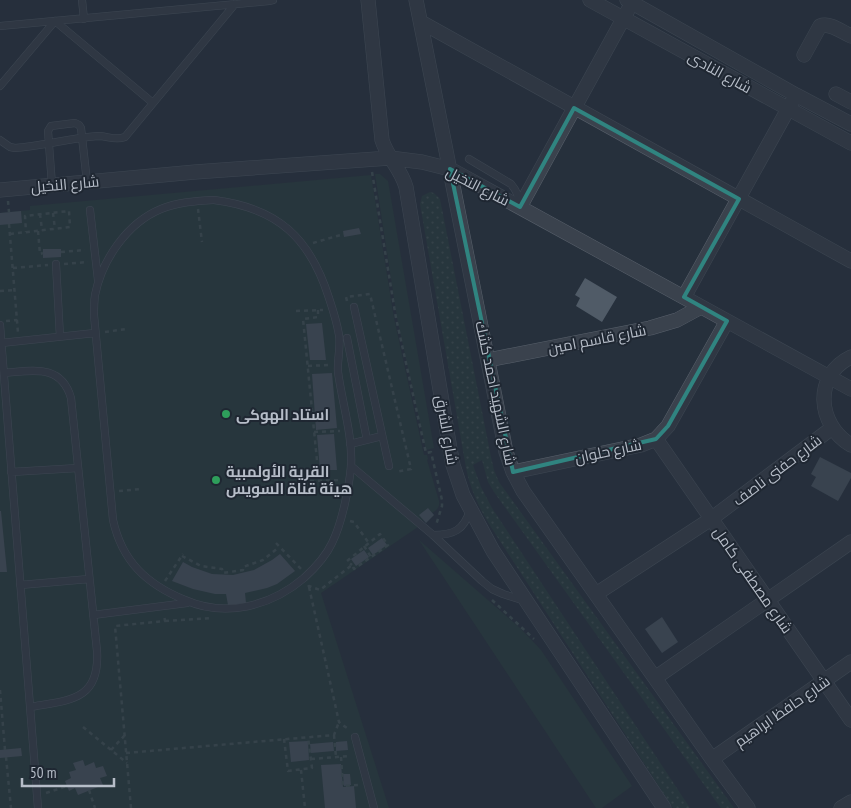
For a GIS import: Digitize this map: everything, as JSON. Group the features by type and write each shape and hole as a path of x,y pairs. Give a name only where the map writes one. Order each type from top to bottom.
{"street":[{"name":"شارع الشرق","path":"368,0 382,140 390,158 402,174 406,187 452,457 458,480 470,510 493,551 664,808"},
{"name":"شارع الشهيد احمد كشك","path":"416,0 506,452 512,472 523,491 748,808"},
{"name":"شارع النادى","path":"590,0 851,143"},
{"path":"520,207 623,18 629,1"},
{"name":"شارع النادى","path":"629,1 851,124"},
{"path":"420,22 851,261"},
{"path":"804,55 822,25 828,24 851,36"},
{"path":"836,94 851,102"},
{"path":"684,297 796,95"},
{"name":"شارع النخيل","path":"0,190 195,172 390,158 422,162 450,169 851,389"},
{"name":"شارع قاسم امين","path":"488,360 650,328 677,320 701,306"},
{"name":"شارع حلوان","path":"512,472 640,445 656,439 668,426 727,321"},
{"path":"851,357 837,367 830,377 825,390 824,403 826,416 832,428 842,440 851,445"},
{"name":"شارع حفنى ناصف","path":"596,594 711,519 832,428"},
{"name":"شارع مصطفى كامل","path":"656,439 851,720"},
{"path":"655,678 851,542"},
{"name":"شارع حافظ ابراهيم","path":"712,759 851,662"},
{"path":"841,808 851,802"}],"lane":[{"path":"82,0 84,19"},
{"path":"0,26 269,2 273,0"},
{"path":"0,140 10,147 16,148 102,136 116,139 125,137 235,4"},
{"path":"55,21 153,103"},
{"path":"0,86 55,21"},
{"path":"52,186 48,144 48,130 51,126 77,124 81,128 88,182"},
{"path":"469,159 511,184 519,197 520,207"},
{"path":"343,339 338,364 350,444 351,466 341,519 332,544 307,575 295,586 281,594 252,606 236,608 204,607 160,589 138,570 121,547 113,520 95,333 95,296 107,260 117,245 130,230 161,209 197,200 232,202 265,213 280,222 305,246 324,283 343,339 367,440"},
{"path":"90,210 99,282"},
{"path":"56,264 60,337"},
{"path":"354,307 389,466"},
{"path":"0,325 38,808"},
{"path":"1,343 95,333"},
{"path":"343,339 360,335"},
{"path":"4,373 44,371 56,376 66,385 71,398 97,660 94,678 82,694 74,698 30,707"},
{"path":"350,444 382,436"},
{"path":"351,466 434,535 492,589 515,599 526,601"},
{"path":"12,472 78,468"},
{"path":"434,535 450,534 458,530 464,525 470,510"},
{"path":"20,584 89,579"},
{"path":"93,615 189,602"},
{"path":"355,738 374,808"}],"path":[{"path":"197,200 202,242"},
{"path":"10,234 70,227 69,211 25,216 26,232"},
{"path":"53,213 55,229"},
{"path":"40,214 40,254 43,253"},
{"path":"9,224 18,342"},
{"path":"305,246 344,234"},
{"path":"61,252 94,249"},
{"path":"73,263 82,262"},
{"path":"13,268 38,266"},
{"path":"0,291 14,290"},
{"path":"318,310 318,318 303,319 319,481"},
{"path":"95,333 126,330"},
{"path":"308,366 338,364"},
{"path":"314,432 348,430"},
{"path":"110,491 141,489"},
{"path":"341,519 354,522 368,543"},
{"path":"380,534 388,546 354,568 347,561 364,546 380,534"},
{"path":"276,543 307,575 339,722 334,735 336,757"},
{"path":"160,589 182,555 201,566 222,569 223,573 243,570 243,567 263,560 279,546"},
{"path":"364,546 372,557"},
{"path":"309,586 320,590 352,566"},
{"path":"131,808 115,626 165,621 163,606"},
{"path":"0,690 5,750"},
{"path":"339,722 352,732 355,738"},
{"path":"83,727 127,763"},
{"path":"111,750 125,735"},
{"path":"126,753 334,735"},
{"path":"284,739 288,771 312,768 308,737"},
{"path":"310,759 359,755"},
{"path":"341,756 344,786 367,784"},
{"path":"6,757 11,808"},
{"path":"301,769 305,808"},
{"path":"37,795 67,786"},
{"path":"89,790 95,808"}],"highlighted area":[{"path":"574,108 739,199 684,297 727,321 668,426 656,439 513,472 450,169 520,207"}],"green space":[{"path":"375,174 380,174 388,181 434,448 426,450 397,318"},
{"name":"القرية الأولمبية هيئة قناة السويس","path":"371,175 394,318 424,455 427,455 439,505 432,513 434,515 426,523 423,520 416,525 418,527 321,593 389,808 0,808 0,213 30,210 30,206"},
{"path":"430,192 440,199 491,457 499,482 734,808 721,808 494,492 488,482 482,460 473,465 481,487 492,508 690,808 673,808 489,524 478,504 466,468 420,204 422,196"},
{"path":"419,540 520,628 541,650 632,786 602,808 596,808"}],"building":[{"path":"21,211 22,223 0,225 0,213"},
{"path":"359,228 361,234 344,237 343,231"},
{"path":"43,249 61,249 61,257 43,258"},
{"path":"585,278 617,297 602,322 576,306 580,298 575,295"},
{"path":"322,323 326,360 310,360 306,324"},
{"path":"332,373 337,428 316,430 312,374"},
{"path":"334,434 337,470 320,470 317,435"},
{"path":"820,457 851,473 851,478 838,501 811,486 816,477 811,474"},
{"path":"428,508 434,515 426,523 419,515"},
{"path":"1,511 7,572 0,572"},
{"path":"382,538 387,545 373,555 368,548"},
{"path":"364,550 369,557 356,566 351,559"},
{"path":"280,554 295,571 277,584 245,593 246,603 228,605 226,594 215,594 193,589 172,581 183,562 212,574 233,575 254,570"},
{"path":"662,617 678,642 662,653 645,629"},
{"path":"308,741 309,760 291,762 289,742"},
{"path":"347,741 348,750 336,751 336,742"},
{"path":"333,742 334,751 311,753 310,744"},
{"path":"21,748 22,756 0,758 0,750"},
{"path":"83,760 85,766 94,762 96,768 103,766 107,776 100,778 103,785 78,795 75,788 69,791 65,781 71,778 69,772 76,770 73,763"},
{"path":"341,764 343,787 354,786 356,808 325,808 321,765"},
{"path":"343,774 350,774 351,785 344,786"}],"place":[{"name":"استاد الهوكى","path":"226,414"},
{"name":"القرية الأولمبية هيئة قناة السويس","path":"216,480"}]}
